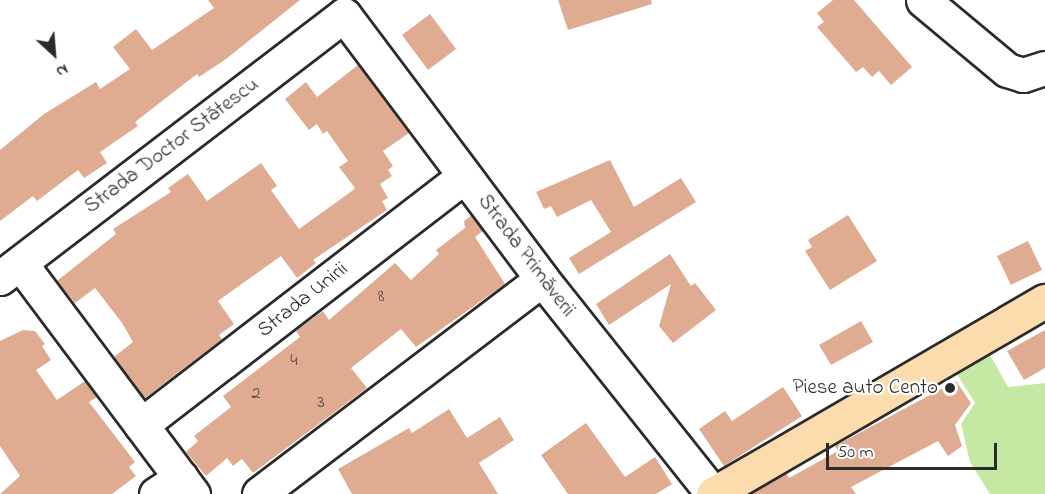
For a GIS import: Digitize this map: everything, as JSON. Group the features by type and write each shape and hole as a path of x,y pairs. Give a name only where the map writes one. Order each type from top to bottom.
{"main road":[{"path":"713,494 1045,301"}],"street":[{"path":"923,0 1008,70 1023,75 1045,68"},
{"name":"Strada Primăverii","path":"344,15 542,279 713,494"},
{"name":"Strada Doctor Stătescu","path":"10,270 344,15"},
{"name":"Strada Unirii","path":"141,425 464,176"},
{"path":"10,270 141,425 177,489"},
{"path":"259,494 542,279"}],"green space":[{"path":"989,353 1008,387 1045,383 1045,494 990,494 970,462 961,424 975,403 955,371"}],"building":[{"path":"208,0 300,0 226,59 199,77 197,74 135,122 138,126 100,152 107,163 84,178 78,170 37,201 33,196 0,221 0,150 44,114 96,82 100,89 130,69 113,47 136,29 152,50 214,8"},
{"path":"558,0 651,0 652,4 568,30"},
{"path":"833,0 854,0 912,67 891,85 879,71 872,77 863,67 856,72 817,27 824,22 817,13"},
{"path":"430,14 456,49 428,70 402,35"},
{"path":"358,65 409,133 383,151 393,166 388,170 392,176 380,184 388,198 382,201 387,210 313,260 316,263 297,278 281,256 218,301 234,324 219,335 222,339 145,398 114,357 133,342 122,323 95,288 75,303 57,281 116,234 113,229 171,192 168,188 188,174 207,201 261,163 277,186 271,190 299,229 352,191 355,188 339,167 348,161 327,131 323,134 317,124 309,130 285,99 306,82 317,97"},
{"path":"610,160 634,207 681,178 696,202 579,274 569,258 611,232 591,200 557,217 551,206 544,209 536,192"},
{"path":"848,215 877,261 830,290 805,251 812,247 808,240"},
{"path":"471,216 483,231 475,237 505,284 416,347 401,329 351,368 367,388 253,473 242,459 233,466 227,458 206,476 186,452 198,441 194,436 231,407 223,396 300,337 296,331 323,311 329,320 395,263 411,280 439,254 436,250 465,228 464,221"},
{"path":"1028,241 1042,270 1011,285 997,256"},
{"path":"670,254 691,286 695,283 716,310 673,343 659,326 671,284 609,325 596,304"},
{"path":"861,321 873,342 831,365 819,345"},
{"path":"23,330 35,331 45,344 42,346 51,360 36,370 57,400 85,381 97,397 89,402 135,462 129,467 136,476 112,494 0,494 20,476 0,446 0,341"},
{"path":"1045,330 1045,368 1024,380 1007,351"},
{"path":"956,381 971,403 955,425 962,446 948,456 938,441 851,487 856,494 750,494 786,473 789,478 838,451 835,446"},
{"path":"783,387 802,416 724,466 699,429 725,411 732,421"},
{"path":"449,409 467,438 500,417 514,440 479,463 498,494 352,494 338,469 409,428 412,433"},
{"path":"586,423 625,477 655,457 672,484 656,494 568,494 541,455"}],"place":[{"name":"Piese auto Cento","path":"950,388"}]}
